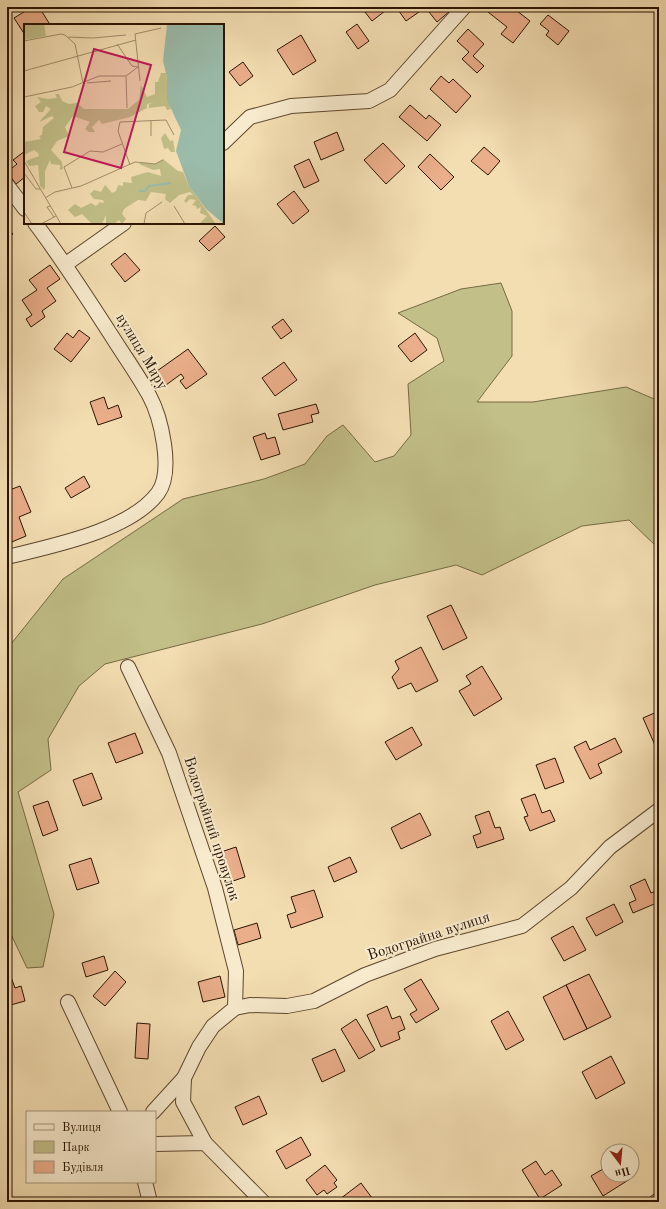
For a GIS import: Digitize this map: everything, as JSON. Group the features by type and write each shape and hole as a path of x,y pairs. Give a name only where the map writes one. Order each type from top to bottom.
{"street":[{"path":"224,142 250,117 291,106 369,101 390,90 464,7"},
{"path":"7,185 24,209"},
{"name":"вулиця Миру","path":"7,557 76,540 107,528 143,508 158,493 165,478 165,457 159,422 149,395 66,264 36,224"},
{"path":"66,264 123,224"},
{"name":"Водограйний провулок","path":"128,667 169,753 215,888 236,971 235,1008"},
{"name":"Водограйна вулиця","path":"235,1008 250,1005 287,1006 314,1001 365,975 435,949 522,926 571,888 610,847 659,810"},
{"path":"68,1002 120,1111"},
{"path":"154,1111 184,1078 199,1046 213,1026 235,1008"},
{"path":"184,1078 183,1102 205,1143 263,1202"},
{"path":"156,1144 205,1143"},
{"path":"145,1183 150,1202"}],"green space":[{"path":"501,283 512,311 512,356 477,402 533,402 626,387 659,401 659,549 629,520 582,526 482,575 456,565 375,585 262,624 105,664 79,686 48,739 51,770 18,792 54,914 43,967 27,968 7,926 7,649 63,579 183,499 264,479 305,464 327,436 343,425 375,462 394,456 411,435 408,384 444,361 437,338 398,313 461,289"}],"building":[{"path":"32,7 39,7 49,23 24,24 24,33 14,18"},
{"path":"361,7 382,7 385,11 372,21"},
{"path":"396,7 415,7 419,12 406,21"},
{"path":"425,7 447,7 450,11 437,22"},
{"path":"492,7 512,7 530,21 513,43 501,34 507,27 488,12"},
{"path":"548,15 569,31 558,45 546,35 549,31 540,24"},
{"path":"357,24 369,41 358,49 346,32"},
{"path":"468,29 484,44 473,56 484,66 477,73 462,59 469,52 457,41"},
{"path":"301,35 316,61 293,75 277,50"},
{"path":"243,62 253,76 240,86 229,72"},
{"path":"441,76 449,83 453,79 471,96 456,113 430,89"},
{"path":"410,105 426,119 429,115 441,125 427,141 399,117"},
{"path":"337,132 344,150 321,160 314,142"},
{"path":"383,143 405,166 386,184 364,160"},
{"path":"484,147 500,161 488,175 471,161"},
{"path":"24,152 24,178 16,184 7,172 17,164 13,160"},
{"path":"430,154 454,177 441,190 418,167"},
{"path":"309,159 319,181 304,188 294,166"},
{"path":"294,191 309,211 293,224 277,204"},
{"path":"215,226 225,237 209,251 199,241"},
{"path":"7,227 13,234 7,238"},
{"path":"125,253 140,270 125,282 111,264"},
{"path":"50,265 60,279 47,288 56,301 42,311 45,317 31,327 26,319 32,315 22,300 37,290 29,280"},
{"path":"283,319 292,331 281,339 272,327"},
{"path":"79,330 90,338 71,362 54,349 67,333 73,338"},
{"path":"415,333 427,350 411,362 398,346"},
{"path":"188,349 207,374 186,389 180,381 184,378 181,374 166,385 157,371"},
{"path":"284,362 297,380 275,396 262,378"},
{"path":"104,397 108,409 118,405 122,417 98,425 90,402"},
{"path":"316,404 319,413 311,415 313,422 283,430 278,414"},
{"path":"265,433 267,439 275,437 280,454 261,460 253,437"},
{"path":"84,476 90,487 71,498 65,488"},
{"path":"20,486 31,512 19,517 26,536 7,544 7,532 10,531 7,524 7,510 11,509 7,498 7,491"},
{"path":"451,605 467,638 443,650 427,616"},
{"path":"421,647 438,681 416,692 411,683 398,689 392,677 399,669 395,661"},
{"path":"482,666 502,699 474,716 459,691 471,684 466,676"},
{"path":"659,711 659,751 658,752 643,718"},
{"path":"412,727 422,745 396,760 385,742"},
{"path":"135,733 143,753 116,763 108,743"},
{"path":"615,738 622,752 598,764 602,773 590,779 574,747 586,741 590,750"},
{"path":"555,758 564,782 545,789 536,765"},
{"path":"92,773 102,799 83,806 73,780"},
{"path":"535,794 542,813 550,810 555,821 530,831 524,817 528,816 521,799"},
{"path":"48,801 58,830 43,836 33,806"},
{"path":"489,811 495,828 500,827 504,839 477,848 473,836 481,833 475,816"},
{"path":"420,813 431,835 401,849 391,828"},
{"path":"236,847 245,877 227,883 218,853"},
{"path":"350,857 357,872 334,882 328,867"},
{"path":"91,858 99,883 77,890 69,865"},
{"path":"645,879 651,893 659,890 659,902 633,913 629,903 636,900 630,886"},
{"path":"314,890 323,917 291,928 287,915 296,912 291,897"},
{"path":"614,904 623,922 596,936 586,918"},
{"path":"257,923 261,938 238,945 234,930"},
{"path":"573,926 586,950 564,961 551,938"},
{"path":"104,956 108,970 86,977 82,963"},
{"path":"115,971 126,982 105,1006 93,996"},
{"path":"589,974 611,1017 587,1029 566,985"},
{"path":"220,976 225,997 203,1002 198,982"},
{"path":"11,977 15,988 21,986 25,1001 7,1006 7,978"},
{"path":"421,979 439,1009 416,1023 410,1014 417,1010 404,989"},
{"path":"566,985 587,1029 564,1040 543,997"},
{"path":"387,1006 392,1019 400,1016 405,1029 398,1032 400,1039 381,1047 367,1015"},
{"path":"508,1011 524,1040 506,1050 491,1021"},
{"path":"356,1019 375,1050 359,1059 341,1029"},
{"path":"137,1023 150,1024 148,1059 135,1058"},
{"path":"335,1049 345,1071 322,1082 312,1059"},
{"path":"611,1056 625,1083 596,1099 582,1072"},
{"path":"259,1096 267,1114 243,1125 235,1107"},
{"path":"301,1137 311,1155 286,1169 276,1151"},
{"path":"536,1161 545,1175 552,1170 562,1185 540,1199 522,1170"},
{"path":"325,1165 337,1180 334,1183 337,1187 327,1194 324,1190 317,1195 306,1180"},
{"path":"600,1171 600,1183 624,1183 603,1196 591,1176"},
{"path":"361,1183 375,1202 336,1202"}]}
